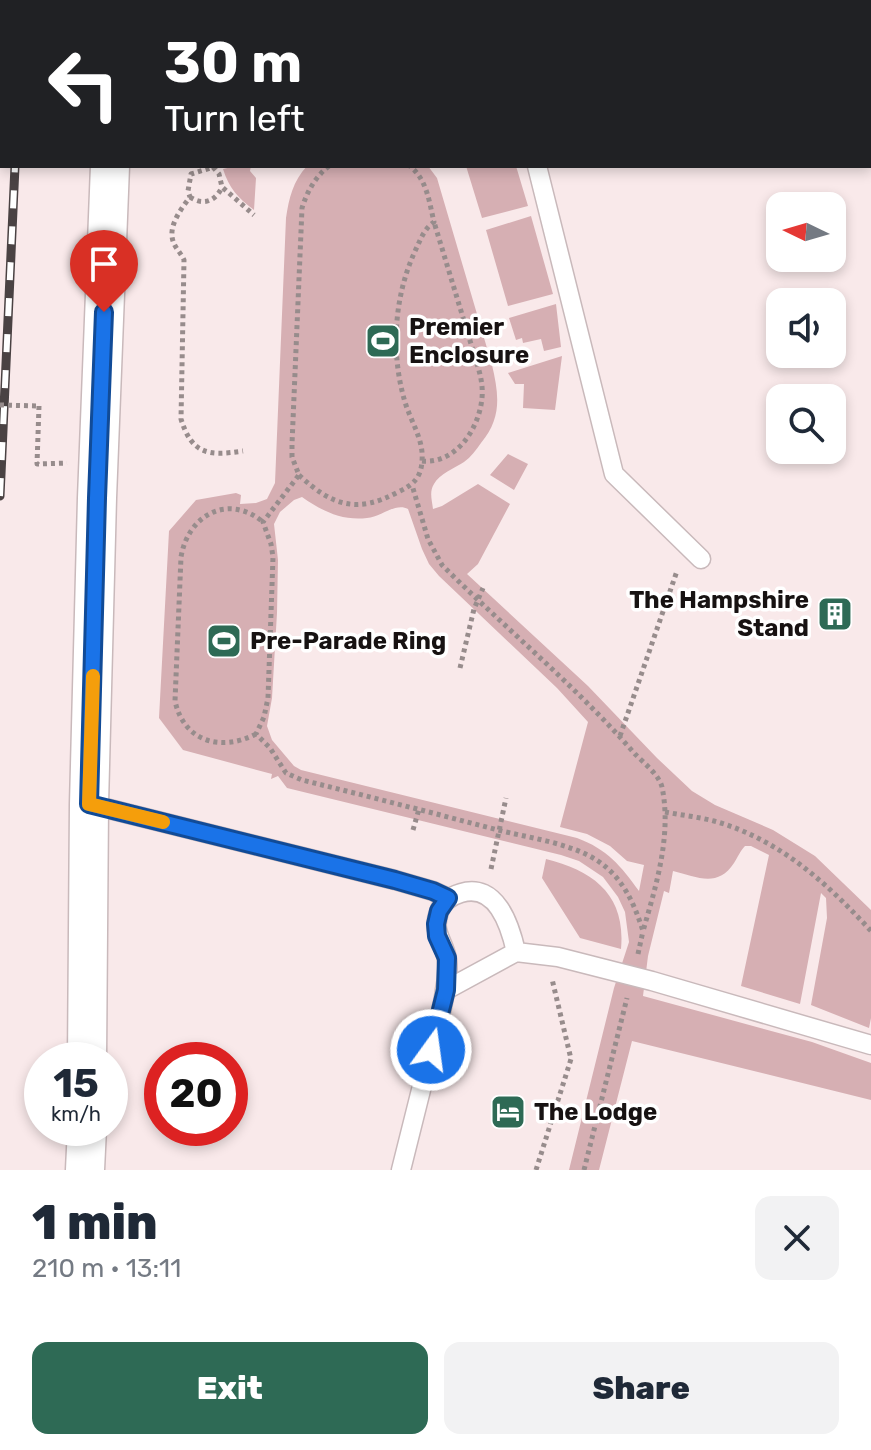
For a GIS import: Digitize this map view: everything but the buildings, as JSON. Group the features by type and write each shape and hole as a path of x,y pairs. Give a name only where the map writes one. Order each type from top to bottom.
{"street":[{"path":"87,1042 89,804 110,168"},
{"path":"85,1170 86,1146"}],"lane":[{"path":"538,168 614,474 701,559"},
{"path":"89,804 395,880 448,898"},
{"path":"401,1170 446,990 447,958 437,936 439,911 448,898 464,892 476,891 485,895 499,904 513,936 516,952"},
{"path":"446,990 516,952 558,957 871,1045"}],"path":[{"path":"212,168 191,174 190,197 208,201 215,198 222,187"},
{"path":"216,168 222,187 254,215"},
{"path":"327,168 316,179 302,208 292,457 299,475 330,499 355,505 380,501 412,485 419,475 421,446 405,403 398,371 396,330 400,294 411,259 428,226 434,222"},
{"path":"412,168 424,184 482,382 482,398 475,425 455,451 442,459 422,461"},
{"path":"190,197 172,231 174,245 184,260 181,419 185,433 201,451 215,454 243,451"},
{"path":"0,405 39,406 37,464 76,463"},
{"path":"263,522 299,475"},
{"path":"412,485 423,527 442,565 598,713 661,783 665,812 660,860 584,1170"},
{"path":"221,509 255,515 263,522 271,544 268,698 256,734 229,742 208,741 189,730 175,701 184,542 194,524 221,509"},
{"path":"620,736 686,544"},
{"path":"460,668 483,588"},
{"path":"256,734 270,748 286,773 302,780 499,830 594,858 621,881 643,931"},
{"path":"492,866 506,798"},
{"path":"413,830 419,809"},
{"path":"665,812 715,821 752,835 783,852 816,875 871,931"},
{"path":"536,1170 571,1059 552,981 558,957"}],"shaded area":[{"path":"251,168 256,178 254,210 235,192 223,169"},
{"path":"306,168 430,168 437,178 492,365 497,406 493,424 475,451 436,480 431,493 433,509 478,484 510,504 478,564 467,574 588,686 692,791 715,805 773,830 815,856 871,910 869,1028 811,1005 827,918 826,898 821,893 800,1004 741,986 769,855 751,846 745,846 721,876 706,879 673,871 669,893 664,891 648,956 643,996 812,1042 871,1063 871,1100 632,1041 599,1170 569,1170 614,988 629,942 625,912 603,877 579,861 561,855 287,788 278,776 271,779 272,774 183,750 159,718 169,531 196,500 236,493 241,495 240,504 256,503 267,499 275,483 286,218 298,178","holes":["302,497 325,511 358,519 398,507 408,509 422,549 439,576 557,688 588,722 560,827 587,834 610,846 627,861 644,865 639,891 612,859 597,847 577,838 301,770 272,740 267,726 272,698 277,613 278,560 274,524 280,512"]},
{"path":"467,168 517,168 528,206 482,218"},
{"path":"531,216 553,294 508,306 486,230"},
{"path":"556,304 561,347 544,351 541,339 523,343 522,338 516,340 509,318"},
{"path":"562,356 555,410 523,408 524,384 515,384 508,373"},
{"path":"508,454 528,464 514,490 490,475"},
{"path":"546,859 579,871 603,888 618,914 621,949 580,938 542,878"}],"railway":[{"path":"0,496 15,168"}],"slow traffic":[{"path":"93,676 89,804 163,822"}],"place":[{"name":"Premier Enclosure","path":"383,341"},
{"name":"The Hampshire Stand","path":"835,614"},
{"name":"Pre-Parade Ring","path":"224,641"},
{"name":"The Lodge","path":"508,1112"}],"route":[{"path":"104,312 89,804 395,880 448,898 439,911 436,924 437,936 447,958 446,990 431,1050"}]}
